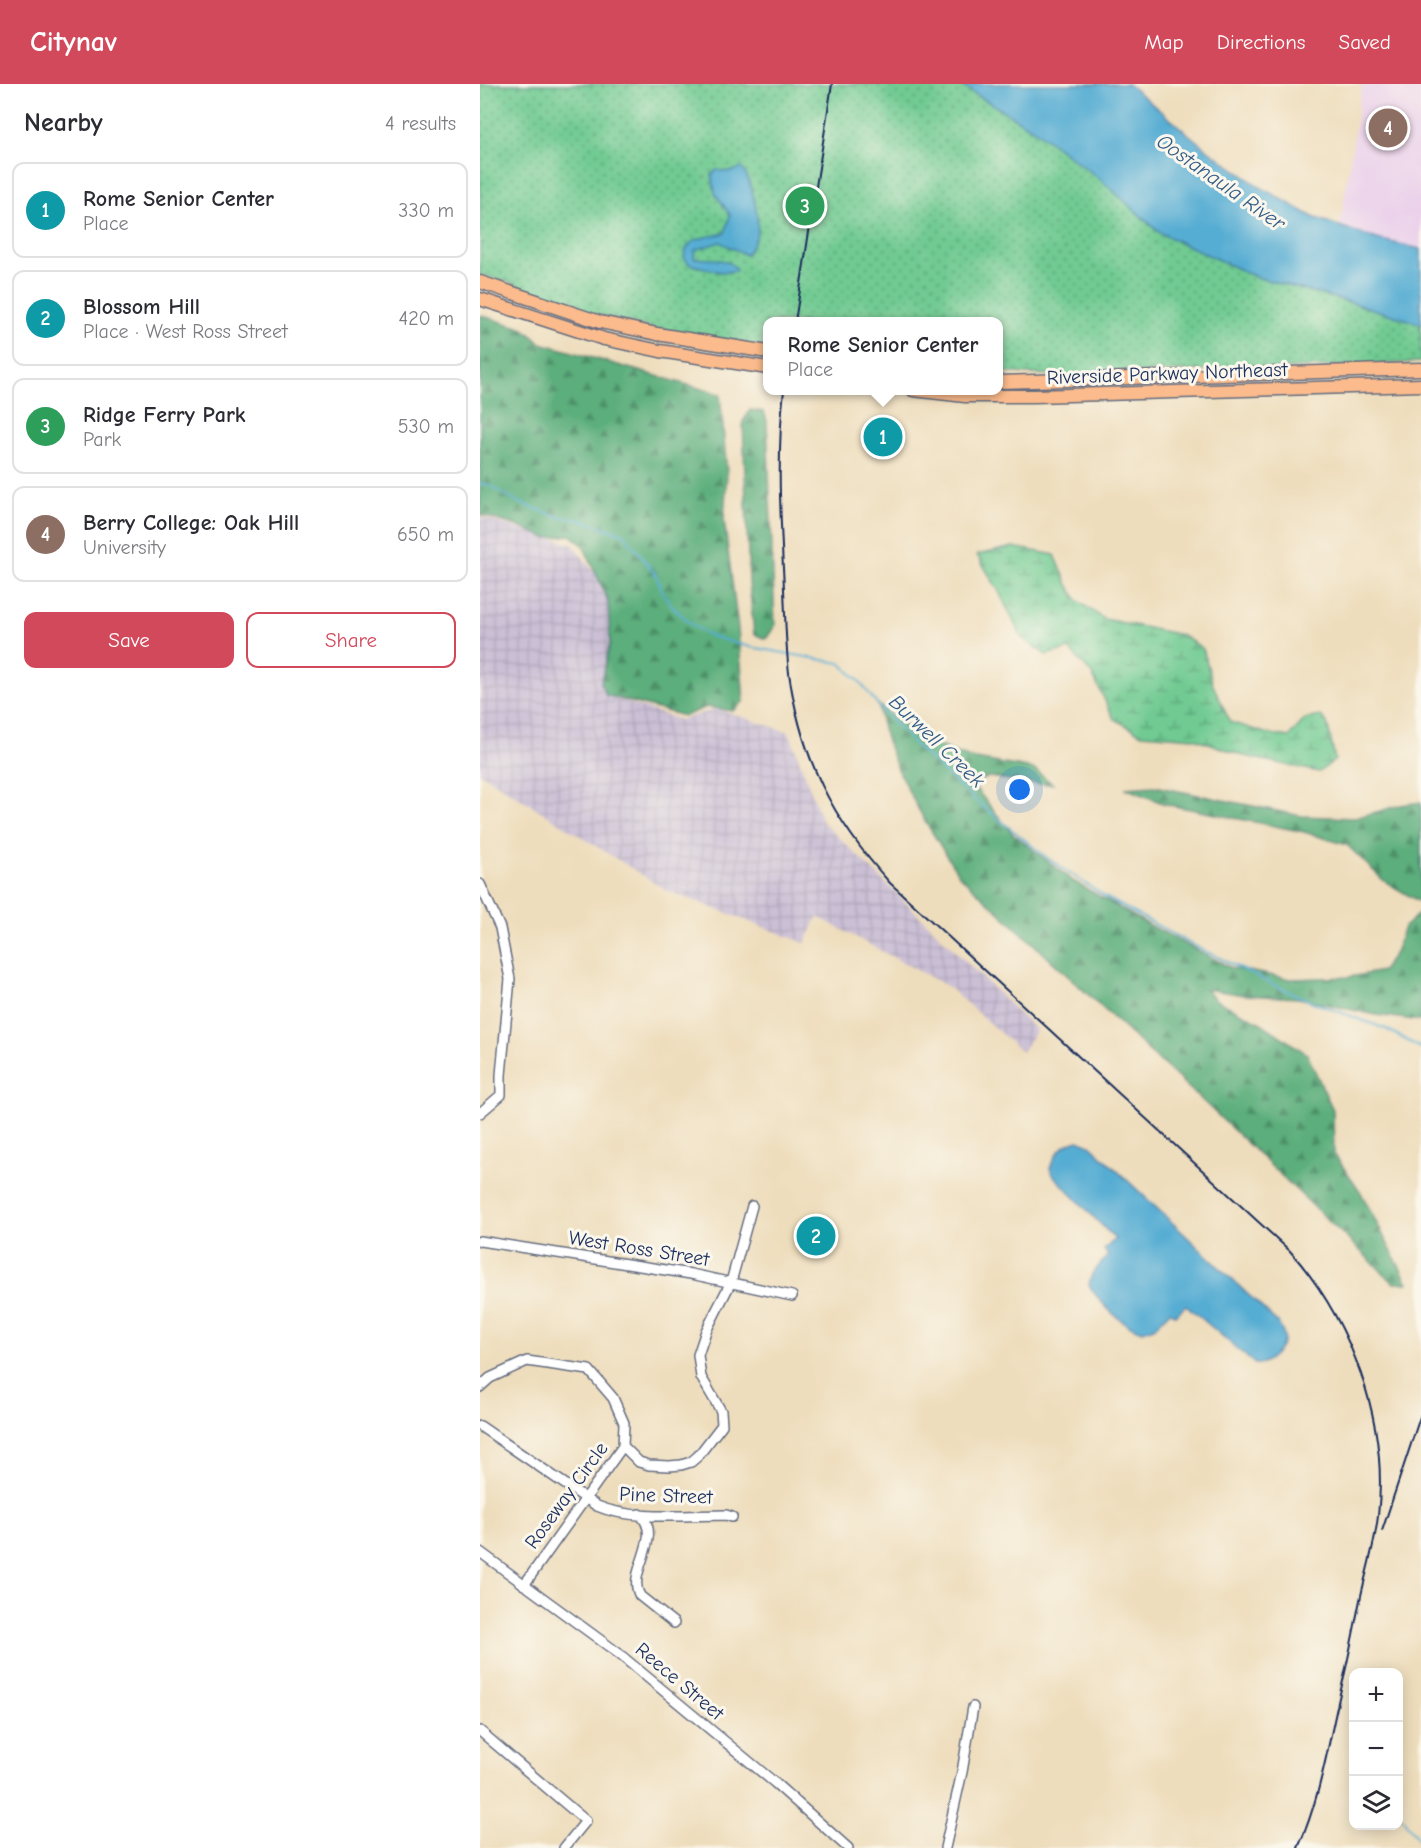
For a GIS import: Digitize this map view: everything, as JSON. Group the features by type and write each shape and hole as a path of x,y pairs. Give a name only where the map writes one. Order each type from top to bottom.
{"main road":[{"path":"480,282 600,322 763,351"},
{"path":"480,299 604,339 660,351 763,367"},
{"name":"Riverside Parkway Northeast","path":"1003,382 1421,369"},
{"name":"Riverside Parkway Northeast","path":"956,395 1026,396 1421,385"}],"street":[{"path":"480,884 500,928 510,979 501,1095 480,1113"},
{"path":"623,1446 639,1462 649,1465 681,1465 691,1462 698,1456 722,1425 721,1411 701,1377 698,1355 706,1332 731,1282 752,1206"},
{"name":"West Ross Street","path":"480,1241 731,1282 792,1296"},
{"name":"Roseway Circle","path":"480,1387 490,1378 527,1361 588,1370 613,1398 624,1423 623,1446 524,1585"},
{"name":"Pine Street","path":"480,1426 587,1499 609,1511 732,1517"},
{"path":"639,1514 646,1523 647,1537 646,1553 635,1583 636,1590 640,1596 674,1623"},
{"name":"Reece Street","path":"480,1552 618,1653 775,1783 848,1848"},
{"path":"945,1848 962,1772 973,1707"},
{"path":"480,1731 586,1821 564,1848"}],"shaded area":[{"path":"1362,84 1421,84 1421,249 1377,239 1340,226"},
{"path":"480,517 572,544 613,596 608,696 680,720 717,709 789,732 822,821 1036,1030 1022,1052 947,986 818,917 805,943 666,890 480,773"}],"green space":[{"path":"480,84 959,84 1036,131 1100,179 1160,233 1256,277 1421,324 1421,362 1273,369 1249,366 1096,375 1003,372 1003,317 763,317 763,346 655,329 590,313 526,292 515,284 480,275"},
{"path":"480,315 524,329 541,343 720,394 727,473 724,519 738,628 744,701 733,711 707,707 684,716 606,695 601,683 610,643 608,600 583,545 570,535 547,538 515,525 480,515"},
{"path":"750,410 764,412 767,421 775,626 766,639 754,634 749,582 743,422"},
{"path":"1013,547 1055,555 1077,600 1104,619 1182,635 1203,649 1213,685 1230,722 1265,733 1289,737 1305,719 1321,716 1327,722 1335,760 1319,772 1244,756 1194,738 1142,734 1114,719 1092,674 1069,649 1046,655 1022,638 997,588 977,555"},
{"path":"878,704 921,739 970,758 1033,769 1053,784 989,777 972,784 1012,833 1073,881 1147,924 1231,968 1291,979 1350,977 1382,971 1395,953 1404,927 1421,912 1421,1021 1376,1015 1298,998 1245,995 1206,989 1216,1000 1261,1023 1307,1054 1333,1110 1334,1154 1360,1191 1408,1283 1394,1283 1205,1103 959,875 921,814 899,771 882,726"},
{"path":"1154,786 1302,816 1355,818 1421,802 1421,903 1384,881 1347,845 1304,832 1165,804 1125,788"}],"water":[{"name":"Oostanaula River","path":"959,84 1128,84 1204,147 1260,187 1313,217 1377,239 1421,249 1421,324 1256,277 1160,233 1100,179 1036,131"},
{"path":"741,168 748,180 756,209 758,227 754,242 746,255 720,242 695,250 694,258 726,262 736,268 736,271 721,272 689,264 684,257 689,245 699,239 725,233 730,215 715,193 712,175 716,170 730,172"},
{"path":"1078,1140 1090,1145 1278,1323 1284,1336 1281,1346 1274,1355 1264,1362 1255,1364 1186,1305 1175,1315 1170,1311 1156,1326 1143,1331 1127,1324 1105,1306 1089,1285 1092,1274 1108,1255 1104,1250 1115,1239 1054,1176 1050,1169 1060,1150"}],"waterway":[{"name":"Burwell Creek","path":"480,484 487,484 517,502 556,516 580,520 624,534 656,575 663,593 673,607 690,623 710,636 750,647 840,663 859,681 881,709 917,747 981,805 1050,860 1107,898 1189,943 1278,987 1386,1029 1421,1048"},
{"path":"1403,1819 1421,1844"}],"railway":[{"path":"796,317 832,84"},
{"path":"784,395 780,435 780,479 789,673 794,704 811,760 836,811 851,835 890,883 1290,1251 1312,1278 1331,1308 1348,1340 1361,1374 1371,1409 1377,1445 1380,1480 1377,1526 1324,1768 1313,1809 1298,1848"},
{"path":"1382,1531 1421,1414"}],"place":[{"name":"Berry College: Oak Hill","path":"1388,128"},
{"name":"Ridge Ferry Park","path":"805,206"},
{"name":"Rome Senior Center","path":"883,437"},
{"name":"Blossom Hill","path":"816,1236"}]}
